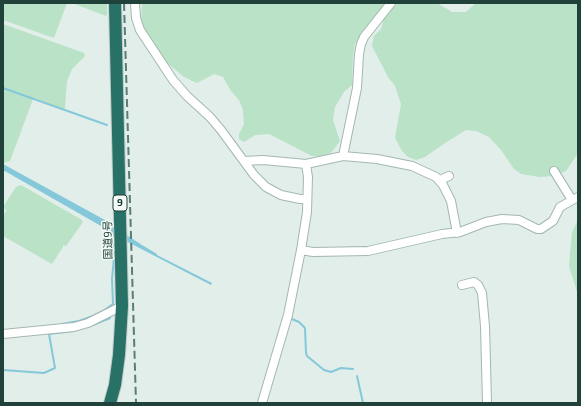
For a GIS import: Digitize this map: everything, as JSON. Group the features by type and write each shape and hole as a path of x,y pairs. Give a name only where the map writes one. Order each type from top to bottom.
{"highway":[{"name":"国道9号","path":"110,403 115,386 119,355 122,306 115,3"}],"street":[{"path":"135,3 136,18 140,30 169,74 187,96 210,117 254,175 273,191 290,197 307,199"},
{"path":"343,156 357,88 361,44 364,37 391,3"},
{"path":"244,161 263,160 306,164 343,156 377,159 404,164 421,170 440,180 447,190 451,201 457,233"},
{"path":"262,403 288,315 306,223 306,164"},
{"path":"301,250 313,252 363,252 442,234 457,233 486,222 502,219 519,220 541,229 553,221 560,207 575,198 554,171"},
{"path":"440,180 449,176"},
{"path":"462,285 474,282 478,285 482,293 486,326 487,403"},
{"path":"3,334 74,327 122,306"}],"green space":[{"path":"3,3 67,3 54,38 3,20"},
{"path":"72,3 107,3 107,14 106,16"},
{"path":"142,3 384,3 382,9 372,24 362,32 355,44 352,85 344,92 335,107 333,120 340,141 331,153 321,156 312,156 269,134 255,135 244,142 239,139 239,134 244,124 243,110 239,100 231,91 223,77 214,74 197,83 184,77 165,61 148,37 141,23"},
{"path":"397,3 437,3 452,12 466,12 476,3 578,3 578,153 566,171 551,176 540,177 521,174 514,169 501,150 489,137 476,131 466,130 425,157 416,160 408,157 402,151 395,138 401,104 395,86 388,77 372,46 374,36 381,29 384,18"},
{"path":"3,24 84,53 85,56 72,69 67,81 65,108 63,109 35,98 33,99 10,161 3,163"},
{"path":"21,185 82,220 83,222 66,246 63,245 52,264 3,236 3,216 7,211 3,207 16,187"},
{"path":"578,220 578,295 569,266 572,232"}],"water":[{"path":"3,164 114,225 114,236 108,230 3,170"},
{"path":"122,232 157,255 212,283 211,285 122,239"}],"waterway":[{"path":"3,88 107,125"},
{"path":"62,324 79,321 93,316 113,304 112,279 114,245"},
{"path":"93,325 110,318"},
{"path":"292,319 299,322 305,328 307,356 324,370 331,372 341,368 353,369"},
{"path":"3,370 44,373 55,368 49,334 73,331"},
{"path":"357,376 363,403"}],"railway":[{"path":"124,3 136,403"}]}
